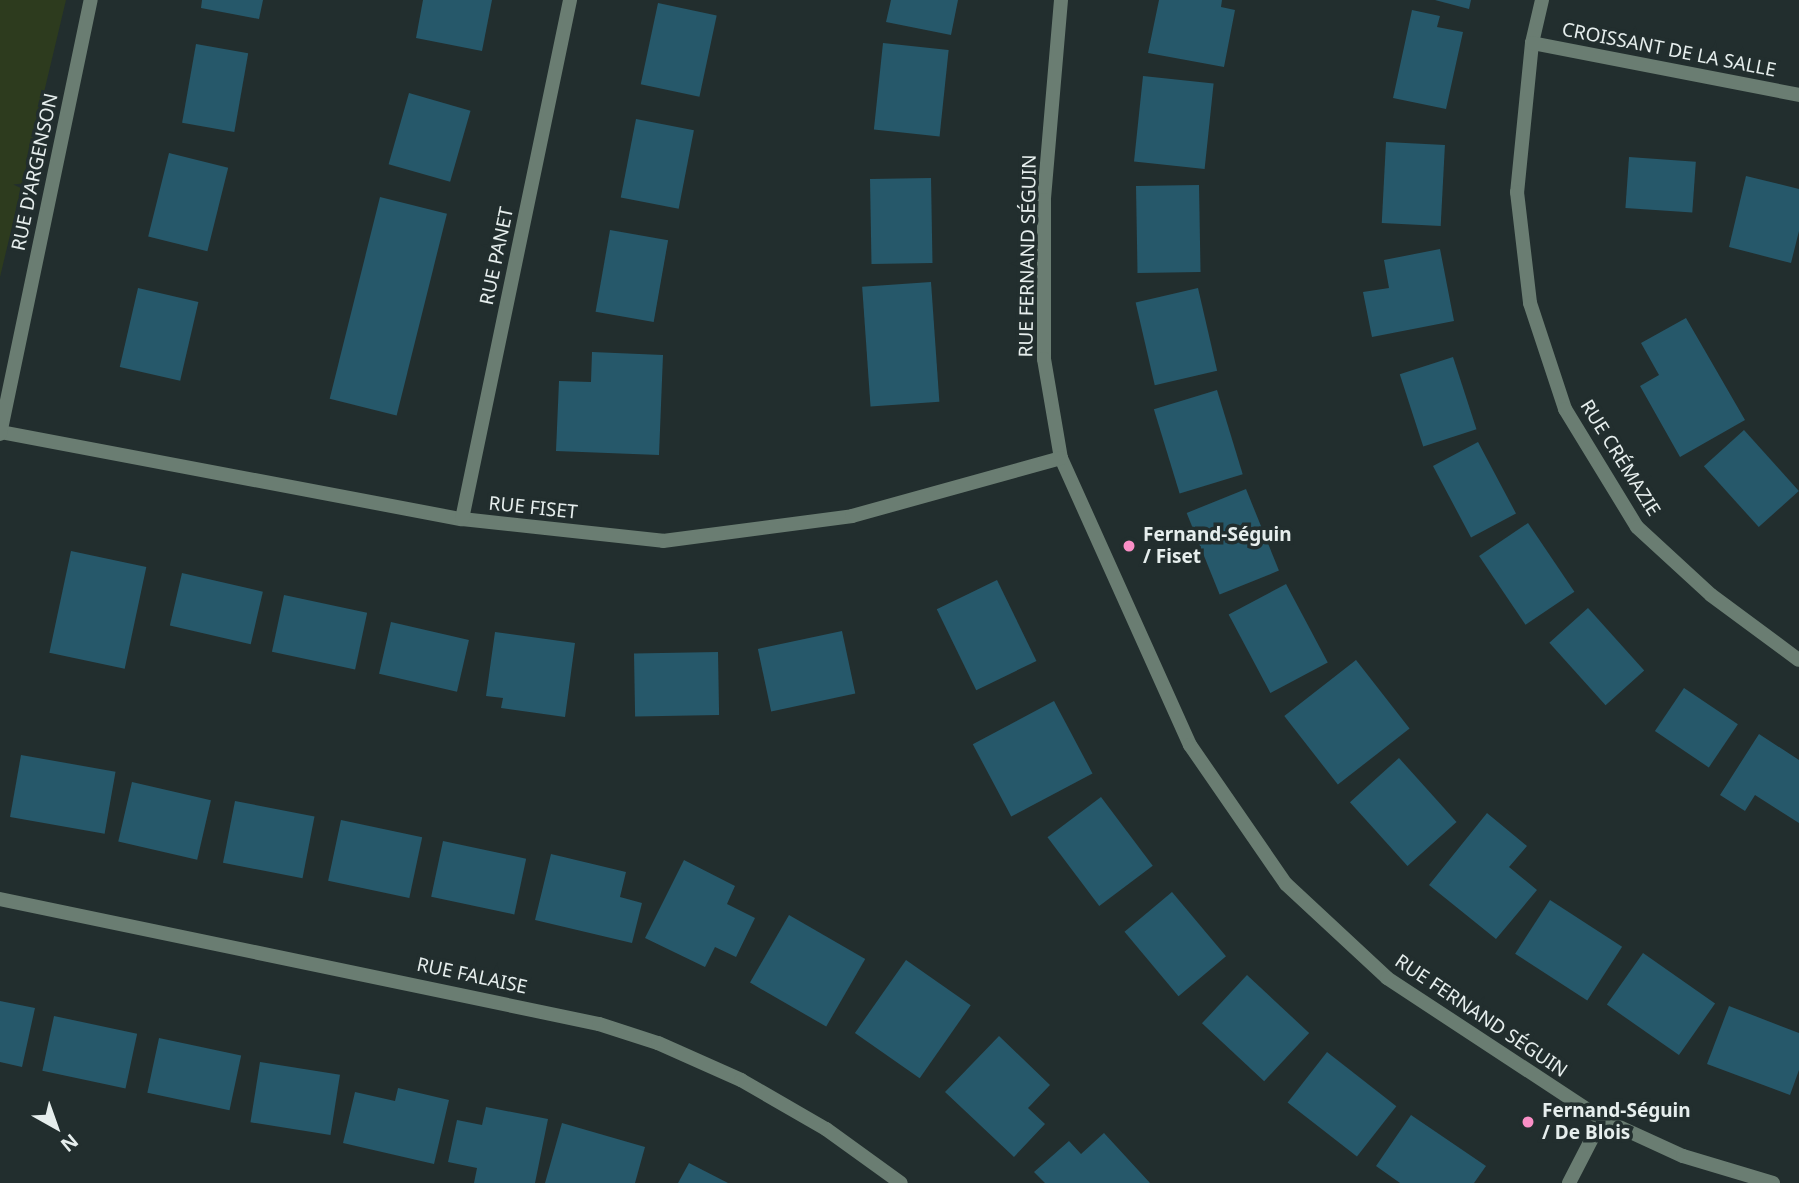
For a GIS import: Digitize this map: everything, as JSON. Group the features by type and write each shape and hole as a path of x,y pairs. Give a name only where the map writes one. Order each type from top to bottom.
{"street":[{"name":"RUE D'ARGENSON","path":"0,433 91,0"},
{"name":"RUE PANET","path":"462,519 570,0"},
{"name":"RUE FERNAND SÉGUIN","path":"1061,0 1044,200 1044,359 1060,458 1190,746 1286,884 1387,978 1602,1119 1683,1156 1773,1183"},
{"name":"RUE CRÉMAZIE","path":"1542,0 1532,43 1517,192 1530,303 1565,409 1637,527 1711,595 1799,660"},
{"name":"CROISSANT DE LA SALLE","path":"1532,43 1799,95"},
{"name":"RUE FISET","path":"0,433 462,519 663,541 852,516 1060,458"},
{"name":"RUE FALAISE","path":"0,899 599,1024 658,1043 741,1080 825,1129 901,1183"},
{"path":"1569,1183 1602,1119"}],"green space":[{"path":"0,0 66,0 0,277"}],"building":[{"path":"202,0 263,0 259,19 201,8"},
{"path":"423,0 492,0 482,51 416,38"},
{"path":"891,0 958,0 951,35 886,22"},
{"path":"1159,0 1222,0 1221,7 1235,10 1224,67 1148,53"},
{"path":"1435,0 1471,0 1469,9"},
{"path":"658,3 717,15 699,97 641,84"},
{"path":"1412,10 1440,16 1437,27 1463,32 1446,109 1393,98"},
{"path":"883,43 949,50 940,136 874,130"},
{"path":"196,44 248,53 234,132 182,123"},
{"path":"1143,76 1214,83 1205,169 1134,162"},
{"path":"409,93 471,111 450,182 389,164"},
{"path":"636,119 694,130 679,209 621,198"},
{"path":"1386,142 1445,145 1441,226 1382,223"},
{"path":"169,153 228,168 207,251 148,236"},
{"path":"1629,157 1696,162 1692,213 1625,208"},
{"path":"1746,176 1799,189 1799,231 1791,263 1729,247"},
{"path":"931,178 932,263 871,264 870,179"},
{"path":"1199,185 1201,272 1138,273 1136,186"},
{"path":"380,197 447,214 397,416 330,399"},
{"path":"610,230 668,240 654,322 596,312"},
{"path":"1440,249 1454,321 1372,337 1363,292 1389,288 1384,260"},
{"path":"931,282 939,402 871,407 862,287"},
{"path":"138,288 198,302 180,381 120,367"},
{"path":"1198,288 1217,371 1155,385 1136,302"},
{"path":"1686,318 1745,420 1680,457 1640,386 1659,375 1641,343"},
{"path":"592,352 663,355 659,455 556,451 559,381 591,382"},
{"path":"1453,357 1476,429 1423,447 1400,374"},
{"path":"1217,390 1243,474 1180,493 1154,409"},
{"path":"1744,430 1799,491 1759,527 1704,466"},
{"path":"1478,442 1516,514 1471,537 1433,466"},
{"path":"1246,489 1279,571 1220,595 1187,513"},
{"path":"1528,523 1574,592 1525,625 1479,556"},
{"path":"71,551 146,567 125,669 49,653"},
{"path":"182,573 263,592 251,644 170,626"},
{"path":"997,580 1036,661 976,690 937,609"},
{"path":"1286,584 1328,663 1270,693 1229,615"},
{"path":"284,595 367,613 355,669 272,652"},
{"path":"1588,608 1644,670 1606,705 1549,643"},
{"path":"391,622 469,640 457,692 379,674"},
{"path":"842,631 855,694 771,711 758,649"},
{"path":"495,632 575,643 565,717 501,708 503,698 486,696"},
{"path":"718,652 719,715 635,716 634,653"},
{"path":"1356,660 1410,729 1338,785 1284,716"},
{"path":"1684,688 1738,724 1709,767 1655,731"},
{"path":"1054,701 1092,773 1011,817 973,744"},
{"path":"1759,734 1799,760 1799,823 1755,795 1745,811 1720,795"},
{"path":"21,755 116,772 105,834 10,817"},
{"path":"1399,758 1457,822 1407,866 1350,802"},
{"path":"132,782 211,800 197,860 118,841"},
{"path":"1101,797 1153,866 1099,906 1047,837"},
{"path":"235,801 315,816 302,878 223,863"},
{"path":"1487,813 1527,846 1509,867 1537,890 1496,939 1429,885"},
{"path":"341,820 422,837 409,898 328,881"},
{"path":"443,841 526,859 514,914 431,897"},
{"path":"551,854 626,872 620,897 642,903 632,943 535,920"},
{"path":"684,860 735,886 727,904 755,918 736,957 715,947 705,967 645,938"},
{"path":"1172,892 1226,956 1178,996 1125,932"},
{"path":"1550,900 1622,947 1587,1001 1515,954"},
{"path":"789,915 865,959 826,1027 750,983"},
{"path":"1643,953 1715,1003 1679,1055 1607,1005"},
{"path":"906,960 971,1005 920,1078 855,1033"},
{"path":"1247,975 1309,1033 1264,1081 1202,1023"},
{"path":"0,1001 35,1008 22,1067 0,1062"},
{"path":"1729,1006 1799,1033 1799,1070 1790,1095 1707,1064"},
{"path":"54,1016 137,1034 125,1088 42,1071"},
{"path":"999,1036 1050,1085 1028,1108 1045,1124 1014,1157 945,1092"},
{"path":"159,1038 241,1055 230,1110 147,1093"},
{"path":"1327,1052 1396,1106 1357,1157 1288,1102"},
{"path":"260,1062 340,1075 330,1135 250,1122"},
{"path":"398,1088 449,1100 434,1164 343,1143 355,1092 395,1101"},
{"path":"486,1107 548,1119 535,1183 474,1183 477,1168 448,1162 457,1120 482,1125"},
{"path":"1411,1115 1486,1166 1474,1183 1400,1183 1376,1166"},
{"path":"562,1123 645,1147 635,1183 545,1183"},
{"path":"1104,1133 1150,1183 1045,1183 1034,1172 1069,1141 1081,1154"},
{"path":"689,1163 728,1183 678,1183"}],"place":[{"name":"Fernand-Séguin / Fiset","path":"1129,546"},
{"name":"Fernand-Séguin / De Blois","path":"1528,1122"}]}
